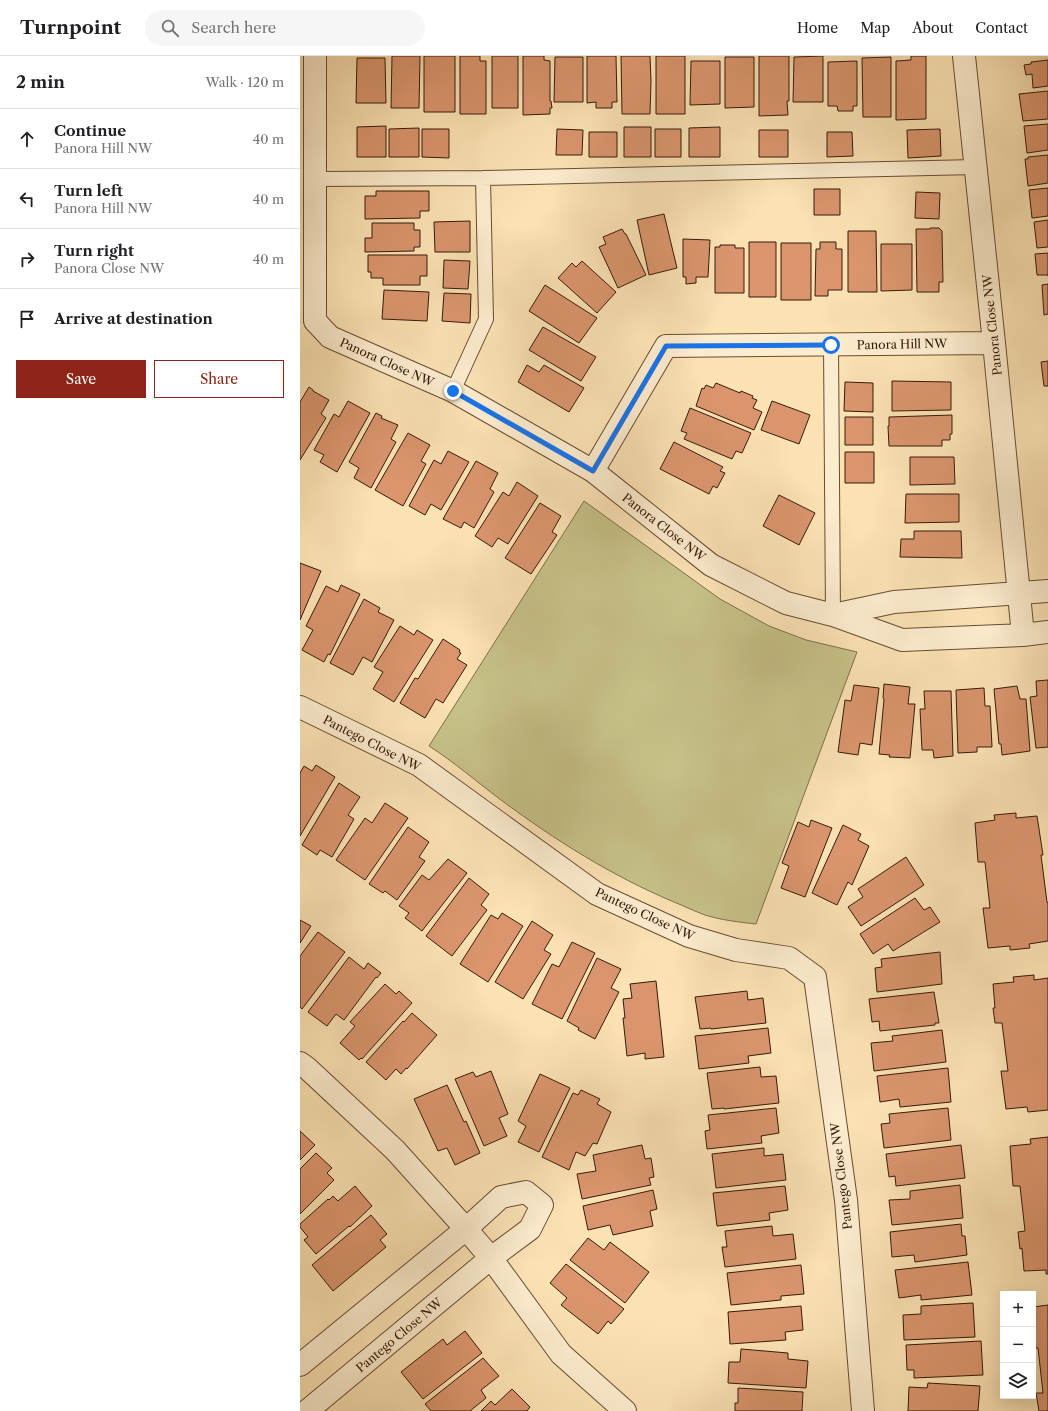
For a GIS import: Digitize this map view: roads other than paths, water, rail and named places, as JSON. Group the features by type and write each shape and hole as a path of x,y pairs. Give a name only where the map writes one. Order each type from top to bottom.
{"street":[{"name":"Panora Close NW","path":"315,56 315,321 330,337 453,391 593,471 711,565 786,603 833,615 902,640 1023,635 1048,632"},
{"name":"Panora Close NW","path":"964,56 1023,635"},
{"name":"Panora Hill NW","path":"593,471 666,346 994,343"},
{"name":"Panora Close NW","path":"833,615 894,602 1048,591"},
{"name":"Pantego Close NW","path":"300,707 419,765 597,894 689,936 736,950 789,958 815,977 846,1200 863,1411"},
{"path":"300,1063 395,1150 491,1258 561,1354 625,1411"},
{"name":"Pantego Close NW","path":"307,1411 491,1258 530,1229 542,1205 526,1192 501,1197 466,1229"},
{"path":"300,1365 466,1229"}],"lane":[{"path":"315,179 484,178 976,167"},
{"path":"453,391 486,319 484,178"},
{"path":"831,345 833,615"}]}
